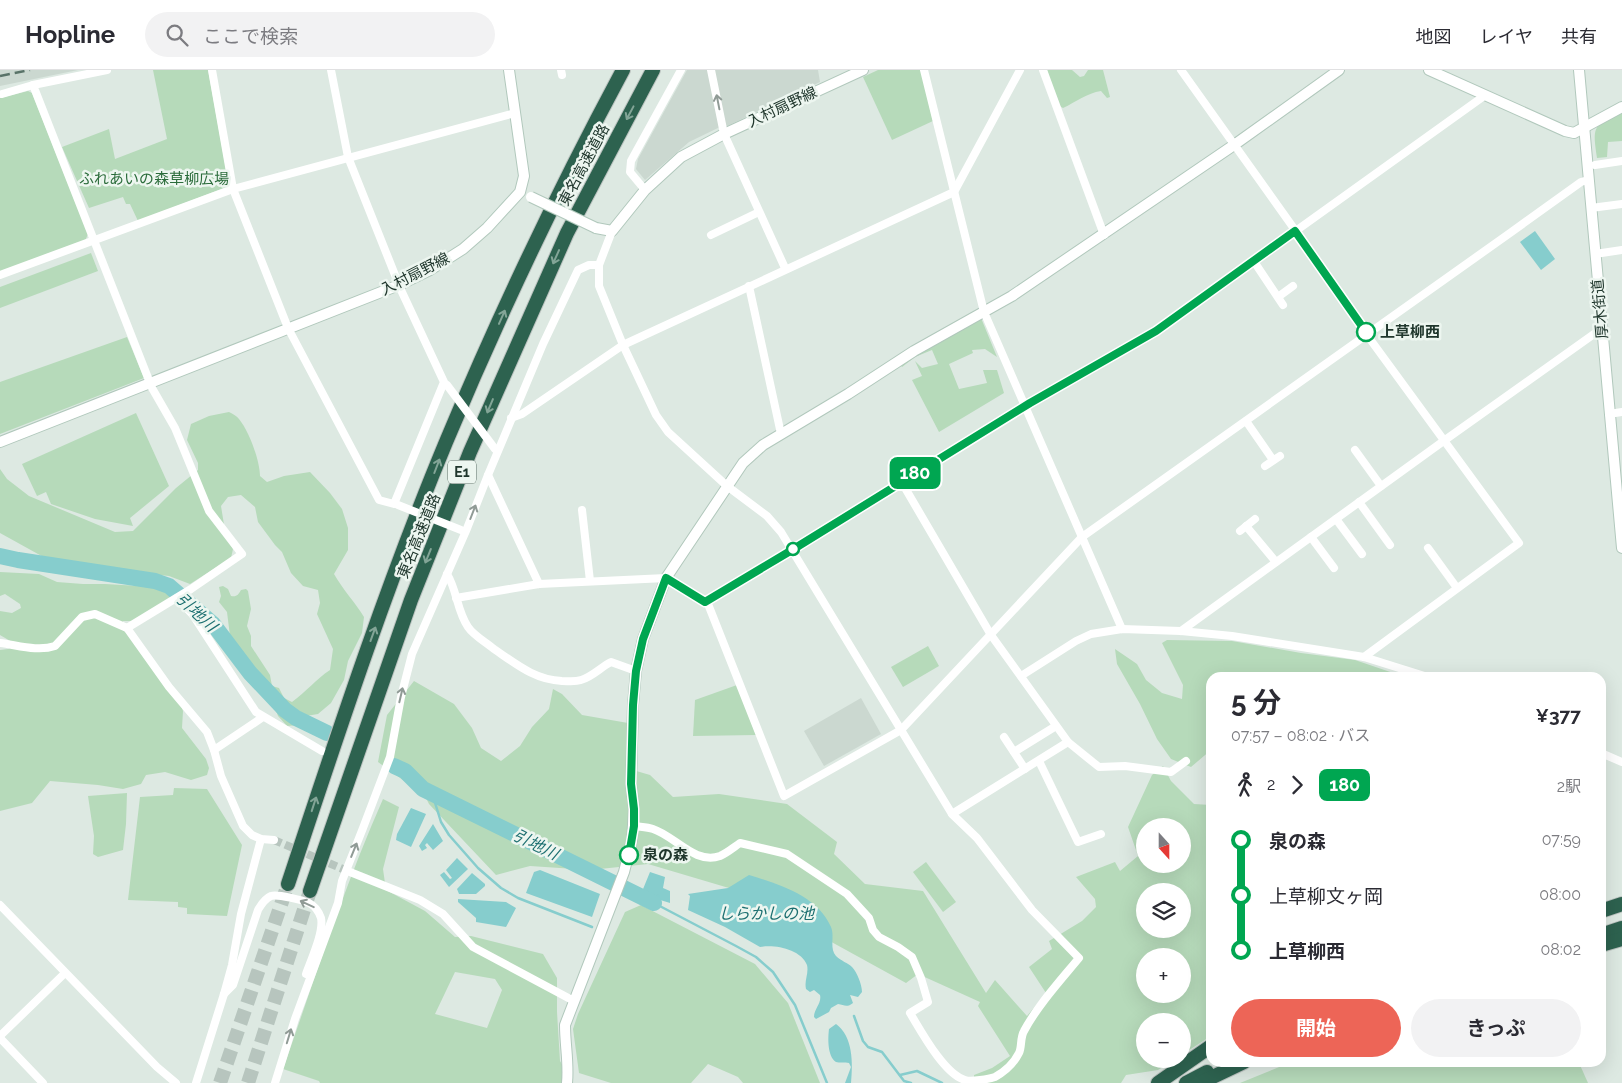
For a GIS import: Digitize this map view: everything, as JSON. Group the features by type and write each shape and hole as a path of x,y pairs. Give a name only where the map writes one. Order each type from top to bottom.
{"highway":[{"name":"東名高速道路","path":"288,884 348,704 388,592 446,442 544,225 623,70"},
{"name":"東名高速道路","path":"310,891 411,600 470,452 567,233 653,70"},
{"path":"1606,909 1622,904"},
{"path":"1606,919 1622,914"},
{"path":"1606,933 1622,928"},
{"path":"1606,944 1622,939"},
{"path":"1174,1079 1206,1050"},
{"path":"1174,1079 1206,1059"},
{"path":"1158,1083 1210,1067"},
{"path":"1200,1083 1234,1067"}],"street":[{"path":"2,94 33,85 107,70"},
{"path":"212,70 233,189 288,328 379,500 396,504 463,530"},
{"path":"331,70 348,157 399,285 445,383 496,450"},
{"path":"509,70 524,176 520,192 596,228 612,231 599,265 601,296 656,415 668,432 728,486 774,523 952,814 977,838 1032,910 1080,958 1051,992 1023,1032 1020,1052 1013,1062 1003,1072 990,1079 965,1081 934,1053 910,1013 928,1002 921,978 912,958 898,947 879,937 869,918 847,894 787,854 740,843 721,856 712,858 697,855 682,847 676,840 651,828 634,826"},
{"path":"645,190 630,172 631,162 681,70"},
{"path":"711,70 724,134 785,268"},
{"name":"入村扇野線","path":"612,231 645,190 682,158 724,134 862,70"},
{"path":"924,70 984,312 1122,629"},
{"path":"511,418 522,414 623,344 954,192 1020,70"},
{"path":"1043,70 1104,235"},
{"path":"1181,70 1368,335 1519,543 1364,657"},
{"path":"567,1083 568,1060 565,1025 588,970 622,878 629,855 634,826 631,784 633,705 636,671 643,639 666,578 748,458 763,445 848,394 914,351 1012,296 1234,146 1339,70"},
{"path":"1429,70 1565,132 1574,133 1622,107"},
{"name":"厚木街道","path":"1579,70 1622,548"},
{"path":"33,85 152,388 175,428 209,511 242,554 191,589 127,628"},
{"path":"705,602 1024,406 1156,331 1484,96"},
{"path":"0,275 233,189 515,113"},
{"path":"1595,164 1622,161"},
{"path":"456,598 539,584 666,578 708,604 784,796 901,730 1082,537 1588,180"},
{"name":"入村扇野線","path":"0,442 399,285 430,270 463,249 487,228 520,192"},
{"path":"1591,208 1622,204"},
{"path":"711,234 759,212"},
{"path":"1595,254 1622,250"},
{"path":"1253,260 1283,305"},
{"path":"275,1083 303,996 338,903 342,881 390,757 400,697 412,654 447,574 496,450 578,270 589,265 599,265"},
{"path":"749,286 781,434"},
{"path":"1278,297 1293,286"},
{"path":"1181,631 1602,329"},
{"path":"396,504 445,383"},
{"path":"1610,414 1622,412"},
{"path":"1246,421 1276,458 1265,466"},
{"path":"1355,450 1381,486"},
{"path":"488,474 539,584"},
{"path":"901,482 991,635 1068,742 1099,767 1125,766 1171,772 1186,761"},
{"path":"1359,502 1390,545"},
{"path":"582,510 590,581"},
{"path":"1240,531 1255,519"},
{"path":"1336,519 1362,554"},
{"path":"1246,526 1276,562"},
{"path":"1311,537 1334,568"},
{"path":"1428,548 1457,588"},
{"path":"447,574 453,583 456,598 465,621 473,632 526,671 552,681 583,680 611,662 636,671"},
{"path":"177,598 193,615 256,712 322,751"},
{"path":"0,642 50,648 82,617 95,614 127,628 169,687 207,732 221,776 243,826 252,836 274,840"},
{"path":"1021,676 1076,641 1091,634 1122,629 1181,631 1232,636 1364,657 1412,672"},
{"path":"214,750 263,717"},
{"path":"1014,752 1056,726"},
{"path":"1004,737 1026,769"},
{"path":"952,814 1068,742"},
{"path":"1606,754 1622,762"},
{"path":"1039,761 1078,842 1101,834"},
{"path":"196,1083 232,965 241,914 261,839"},
{"path":"350,872 420,900 444,914 473,947 574,1001"},
{"path":"224,994 233,985 258,910 263,902 277,895 309,903 317,910 321,918 321,928 303,984 303,996"},
{"path":"0,906 157,1067 176,1083"},
{"path":"43,1083 0,1037 65,973"}],"shaded area":[{"path":"0,70 78,70 0,86"},
{"path":"687,70 708,70 720,127 689,142 645,180 636,169 638,159"},
{"path":"714,70 818,70 820,82 727,126 724,125"},
{"path":"861,698 881,734 824,766 804,731"}],"green space":[{"name":"ふれあいの森草柳広場","path":"153,70 208,70 229,186 138,221 130,204 126,204 123,197 89,208 62,147 109,129 115,159 167,139"},
{"path":"878,70 921,70 933,121 892,140 863,77"},
{"path":"1047,70 1072,70 1080,77 1084,76 1088,70 1103,70 1110,97 1107,98 1101,91 1096,92 1063,108 1058,105"},
{"path":"28,91 32,93 88,234 85,241 0,272 0,98"},
{"path":"1622,112 1622,141 1608,142 1607,157 1597,158 1596,129 1604,120"},
{"path":"91,253 98,271 0,308 0,287"},
{"path":"981,318 997,357 985,349 972,350 973,353 949,364 959,389 987,383 983,370 997,370 1004,393 939,432 912,380 922,376 915,361 922,368 938,364 932,350 915,357 902,367 899,363"},
{"path":"127,337 144,378 0,434 0,382"},
{"path":"229,412 235,415 243,424 250,438 260,470 260,476 267,482 284,476 310,472 342,509 348,528 348,550 334,574 364,617 362,633 348,661 344,680 331,703 318,714 306,716 298,725 287,726 278,716 269,691 252,671 247,659 231,644 227,612 219,602 221,596 219,587 223,586 228,589 231,596 237,595 241,590 246,589 248,591 251,609 247,626 251,636 251,646 270,675 272,686 279,688 284,698 292,702 330,670 333,649 317,614 320,603 318,590 303,586 291,573 282,552 258,522 255,507 241,495 228,497 221,506 226,537 233,549 231,558 190,584 169,576 87,567 47,559 0,533 0,469 7,479 29,496 115,532 133,531 176,488 198,470 198,463 187,440 191,424 209,416"},
{"path":"136,413 169,486 130,518 133,526 95,519 51,504 46,492 37,496 22,464"},
{"path":"0,572 39,574 57,582 156,587 165,589 172,595 172,598 135,621 123,621 121,627 124,631 131,633 181,705 183,711 182,728 206,759 209,768 207,775 191,780 165,772 146,775 141,784 123,789 50,781 32,803 0,811 0,650 12,647 12,642 0,635 0,611 12,613 21,608 20,604 5,594 0,596"},
{"path":"1167,640 1232,641 1355,660 1390,672 1206,672 1206,754 1191,767 1171,759 1157,739 1117,664 1115,649 1137,664 1146,680 1162,693 1182,699 1183,685 1162,643"},
{"path":"928,646 939,666 903,687 891,667"},
{"path":"414,681 454,704 472,728 481,748 501,761 520,746 532,727 549,709 553,689 562,694 582,715 628,723 626,768 650,775 673,797 719,794 787,804 837,842 834,854 865,884 923,891 986,993 995,980 1027,1016 1046,993 1029,967 1052,949 1049,941 1082,921 1096,907 1095,899 1076,877 1115,862 1120,871 1136,858 1136,873 1191,873 1191,818 1136,818 1136,850 1128,827 1152,775 1163,766 1171,781 1194,804 1206,805 1206,1039 1191,1049 1191,1013 1136,1013 1136,1068 1161,1068 1158,1070 1126,1075 1121,1083 974,1083 974,1075 992,1068 1010,1056 978,1006 980,1002 918,974 906,983 739,891 648,864 590,870 530,866 496,875 429,804 425,796 378,762 387,715"},
{"path":"737,685 756,735 693,736 695,700"},
{"path":"174,788 207,789 242,845 227,916 187,914 187,908 178,907 178,902 128,900 140,797 173,795"},
{"path":"127,793 123,850 98,857 93,854 94,836 88,796"},
{"path":"383,799 399,807 383,869 386,890 425,911 455,937 471,936 543,954 557,978 557,1012 560,1061 564,1068 563,1083 320,1083 319,1081 283,1069 330,933","holes":["455,972 495,979 502,990 487,1028 435,1014"]},
{"path":"926,862 956,902 943,912 913,872"},
{"path":"641,905 755,964 788,1003 820,1083 743,1083 738,1077 708,1064 691,1083 611,1083 579,1073 573,1029 578,1014 625,912"},
{"path":"1279,1067 1581,1067 1588,1083 1240,1083"}],"water":[{"path":"1535,231 1555,259 1541,270 1520,242"},
{"path":"411,808 426,814 411,847 396,840 397,834"},
{"path":"433,824 443,841 433,850 427,843 425,845 427,848 422,851 419,846"},
{"path":"457,858 468,869 449,887 440,875 444,872 450,879 452,878 446,870"},
{"path":"540,870 600,894 592,917 526,893 534,872"},
{"path":"650,872 665,877 663,888 670,891 670,903 641,894"},
{"path":"472,873 485,886 476,894 459,894 457,889"},
{"name":"しらかしの池","path":"749,875 785,887 807,899 825,916 832,931 834,953 852,967 860,982 862,992 858,997 850,995 853,1003 851,1005 838,1004 831,1008 829,1012 816,1019 814,1014 820,1001 820,995 814,990 810,992 806,989 807,965 799,955 779,947 760,947 725,927 688,910 690,896 688,894 728,888"},
{"path":"458,899 506,902 516,908 506,927 476,922 476,918 458,902"},
{"path":"836,1024 846,1035 851,1050 852,1067 851,1083 845,1083 851,1067 849,1063 836,1062 831,1055 828,1041 829,1029"}],"waterway":[{"name":"引地川","path":"0,556 155,581 169,586 213,624 250,673 285,710 296,718 327,733"},
{"name":"引地川","path":"394,766 405,771 423,789 654,903"},
{"path":"432,793 441,822 449,835 478,868 501,888 518,898 592,927"},
{"path":"658,896 654,903 756,957 773,972 795,1005 827,1083"},
{"path":"854,1016 863,1041 868,1047 882,1052 904,1081 911,1083"},
{"path":"900,1075 917,1071 942,1083"}],"tunnel":[{"path":"274,840 350,872"},
{"path":"220,1083 288,884"},
{"path":"248,1083 310,891"}],"railway":[{"path":"0,76 30,70"}],"bus line":[{"name":"180","path":"629,855 634,826 631,784 636,671 643,639 666,578 705,602 1030,403 1156,331 1295,231 1366,332"}],"place":[{"name":"上草柳西","path":"1366,332"},
{"name":"泉の森","path":"629,855"}]}
